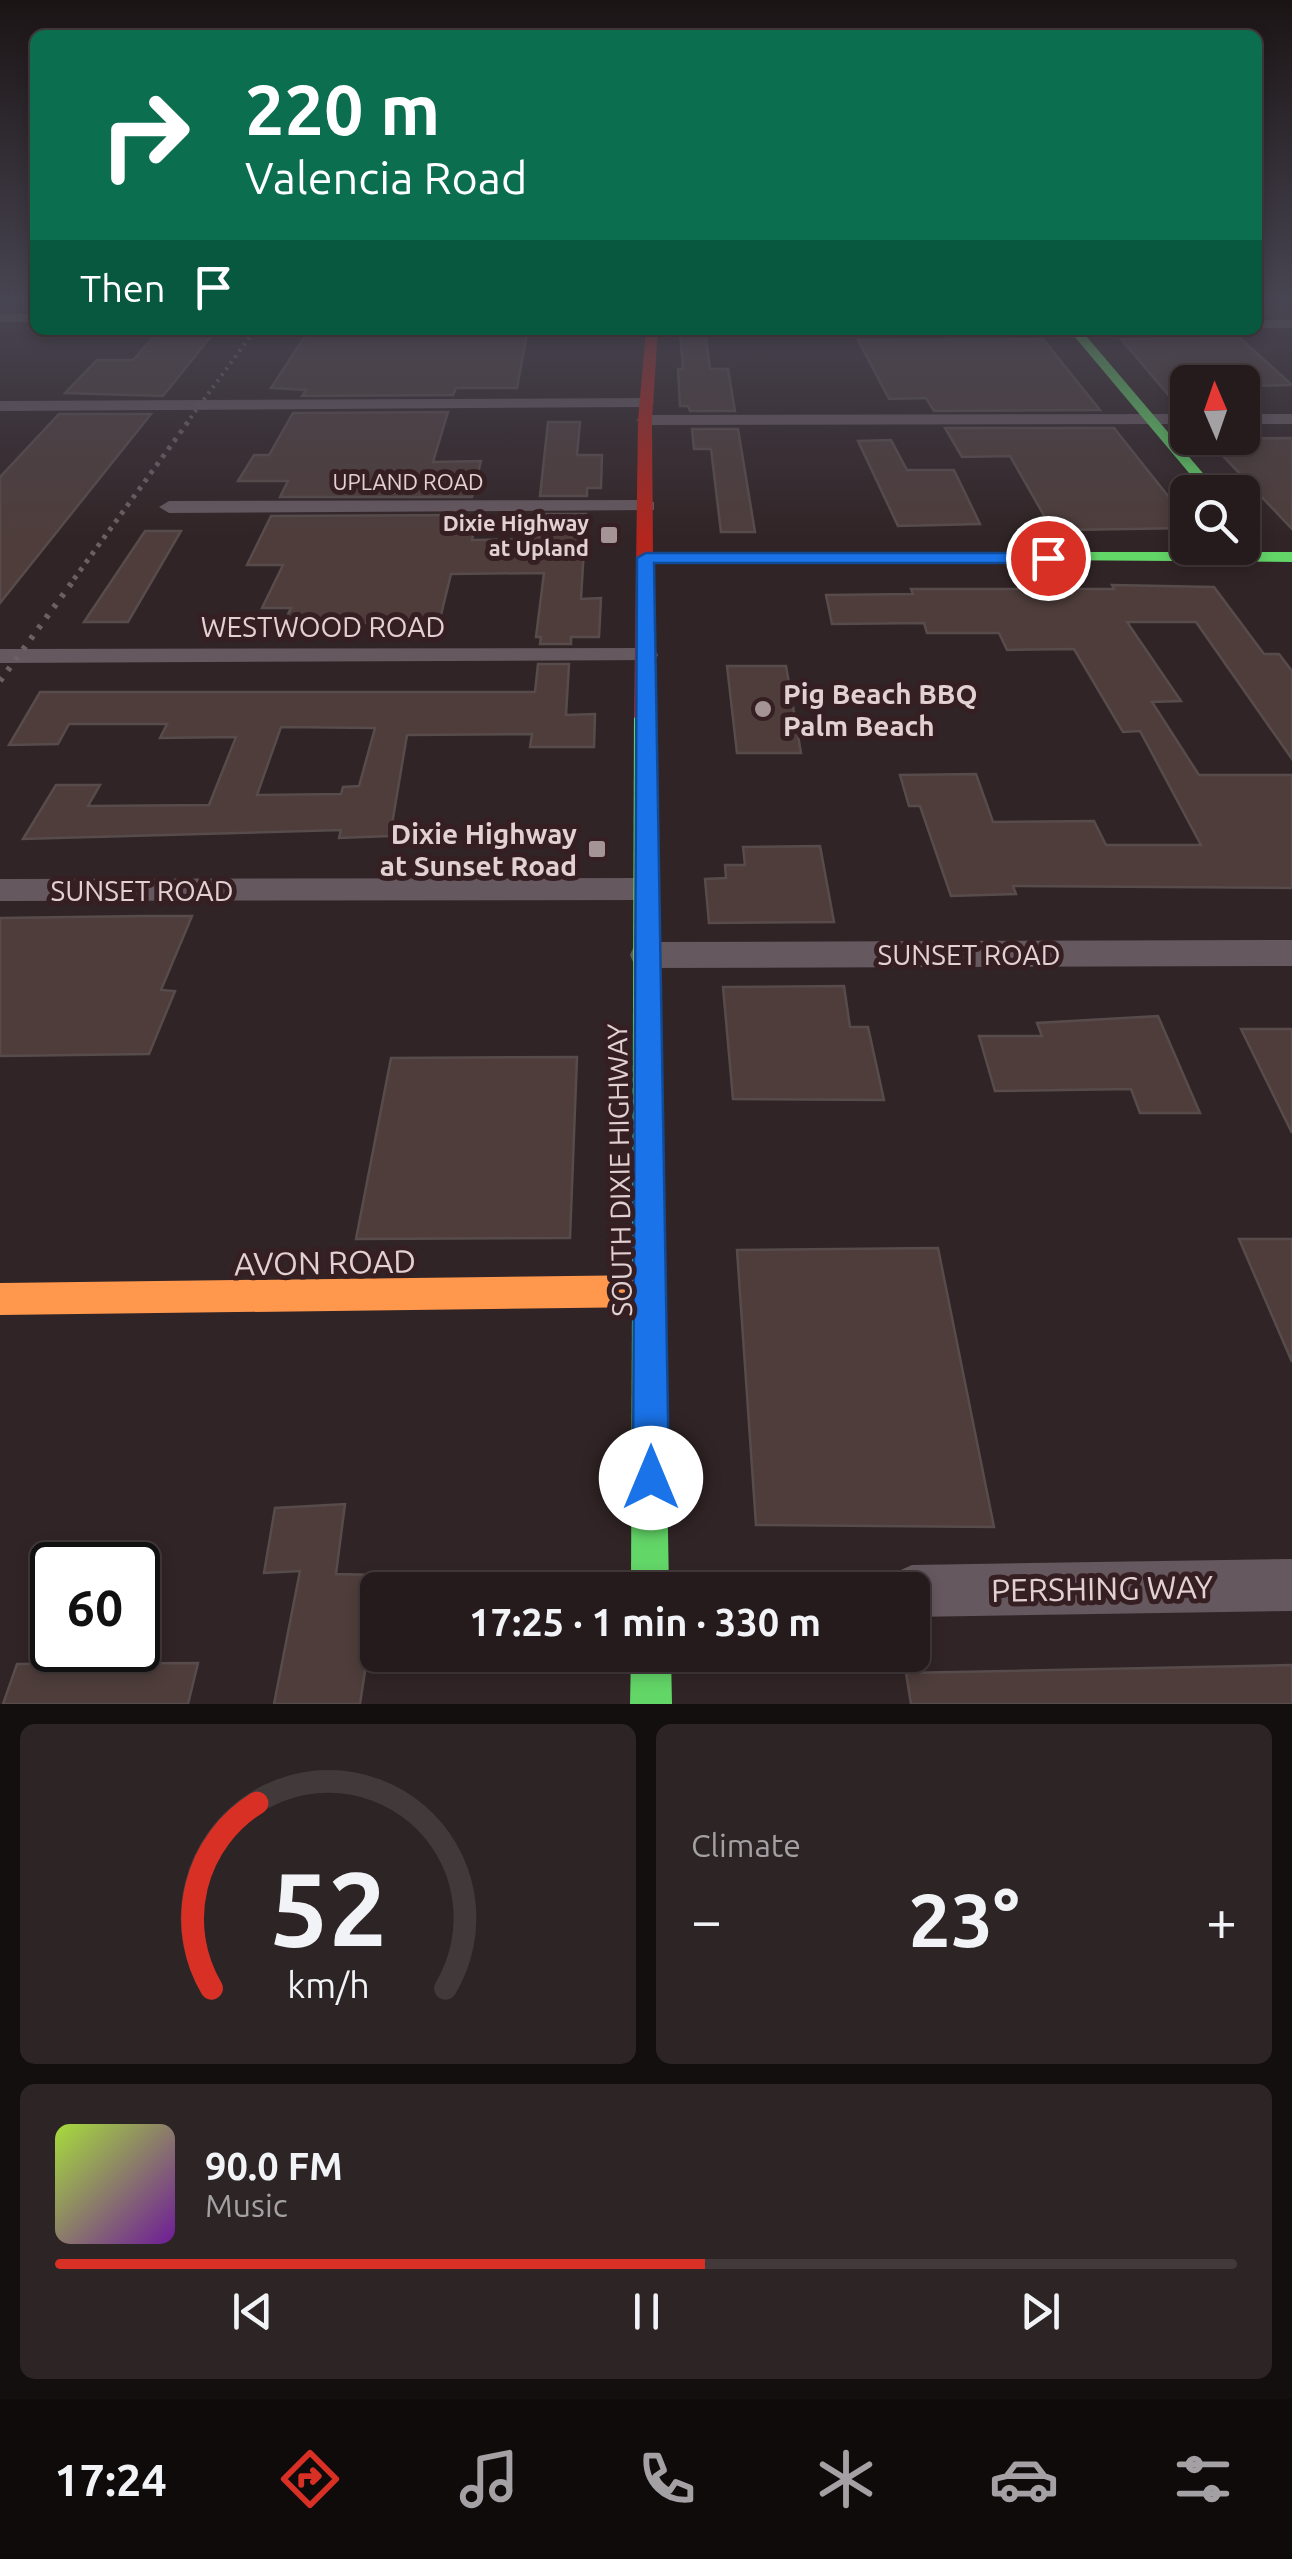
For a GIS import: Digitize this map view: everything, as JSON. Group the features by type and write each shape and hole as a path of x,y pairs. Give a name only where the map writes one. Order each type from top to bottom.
{"street":[{"name":"SOUTH DIXIE HIGHWAY","path":"648,380 644,889 651,1291 650,1572"},
{"path":"1117,380 1198,475"},
{"path":"0,402 1170,419"},
{"path":"0,428 26,403"},
{"path":"1260,419 1292,418"},
{"name":"UPLAND ROAD","path":"169,507 647,506"},
{"path":"1260,551 1292,588"},
{"path":"646,558 1292,557"},
{"name":"WESTWOOD ROAD","path":"0,656 646,655"},
{"name":"SUNSET ROAD","path":"0,890 644,889"},
{"name":"SUNSET ROAD","path":"646,955 1292,953"},
{"name":"AVON ROAD","path":"0,1299 651,1291"},
{"name":"PERSHING WAY","path":"930,1591 1292,1585"},
{"path":"650,1672 651,1704"}],"building":[{"path":"78,380 176,380 163,396 65,393"},
{"path":"277,380 519,380 517,388 456,388 453,395 302,396 306,390 271,388"},
{"path":"679,380 730,380 735,411 690,411 688,406 680,406"},
{"path":"879,380 1076,380 1100,410 934,411 926,398 889,399"},
{"path":"1155,380 1170,380 1170,397"},
{"path":"1260,380 1286,380 1292,385 1260,386"},
{"path":"448,412 433,462 481,461 472,497 280,497 288,481 238,481 254,455 269,455 293,413"},
{"path":"59,414 151,414 0,603 0,477"},
{"path":"548,422 580,422 577,455 602,455 601,488 587,488 587,496 540,496"},
{"path":"945,428 1114,428 1170,498 1170,528 1067,530 1061,519 1046,519 1010,456 962,457"},
{"path":"692,429 738,429 755,532 721,532 711,449 694,449"},
{"path":"1260,438 1292,438 1292,529 1260,495 1260,475 1241,475 1222,455 1260,455"},
{"path":"891,440 907,470 954,470 980,524 898,526 858,441"},
{"path":"537,514 586,514 581,599 601,598 599,637 571,637 571,644 540,644 541,637 536,637 544,573 451,574 440,619 350,624 353,618 286,618 291,608 262,608 283,565 247,565 271,516 468,515 465,526 475,525 472,540 534,539"},
{"path":"145,531 181,531 128,622 84,622"},
{"path":"1112,585 1214,587 1264,654 1279,654 1292,671 1292,759 1196,622 1127,622 1181,701 1152,702 1199,775 1292,775 1292,888 1013,886 1016,894 951,896 920,806 909,806 900,775 976,774 993,822 1094,821 1106,845 1201,845 1140,731 1123,732 1074,649 1007,650 999,633 927,633 924,623 832,624 826,595 913,594 911,589 1114,589"},
{"path":"538,664 569,664 566,715 595,714 594,747 530,747 532,734 407,735 390,836 339,838 341,830 23,839 56,785 100,785 88,806 209,805 236,737 160,738 167,724 69,724 58,744 9,745 40,692 535,692","holes":["281,727 375,728 359,786 343,787 341,794 257,795"]},
{"name":"Pig Beach BBQ Palm Beach","path":"727,666 786,666 801,753 737,753"},
{"path":"820,846 834,922 709,923 705,879 726,878 725,865 745,865 743,847"},
{"path":"192,916 161,990 175,991 149,1054 0,1056 0,918"},
{"path":"844,986 850,1027 868,1027 884,1100 733,1099 723,987"},
{"path":"1158,1016 1200,1113 1140,1113 1131,1089 995,1091 979,1036 1042,1036 1037,1023"},
{"path":"1241,1029 1292,1029 1292,1133"},
{"path":"577,1057 570,1238 356,1239 391,1058"},
{"path":"1239,1239 1292,1239 1292,1362"},
{"path":"938,1248 994,1527 756,1525 737,1250"},
{"path":"345,1504 336,1574 360,1575 360,1672 365,1672 360,1704 274,1704 300,1571 264,1573 275,1508"},
{"path":"160,1663 198,1663 188,1704 3,1704 17,1664 30,1664 30,1672 160,1672"},
{"path":"1292,1665 1292,1704 911,1704 906,1673"}],"railway":[{"path":"186,424 219,380"},
{"path":"74,579 188,422"},
{"path":"0,681 76,577"}],"traffic: fast":[{"path":"1117,380 1198,475"},
{"path":"1046,557 1292,557"},
{"path":"644,717 650,1572"},
{"path":"651,1672 651,1704"}],"traffic: slow":[{"path":"0,1299 651,1291"}],"traffic: jam":[{"path":"644,717 648,380"},
{"path":"645,558 1046,557"}],"place":[{"name":"Dixie Highway at Upland","path":"609,535"},
{"name":"Pig Beach BBQ Palm Beach","path":"763,709"},
{"name":"Dixie Highway at Sunset Road","path":"597,849"}],"route":[{"path":"651,1478 644,889 646,558 1048,558"}]}
